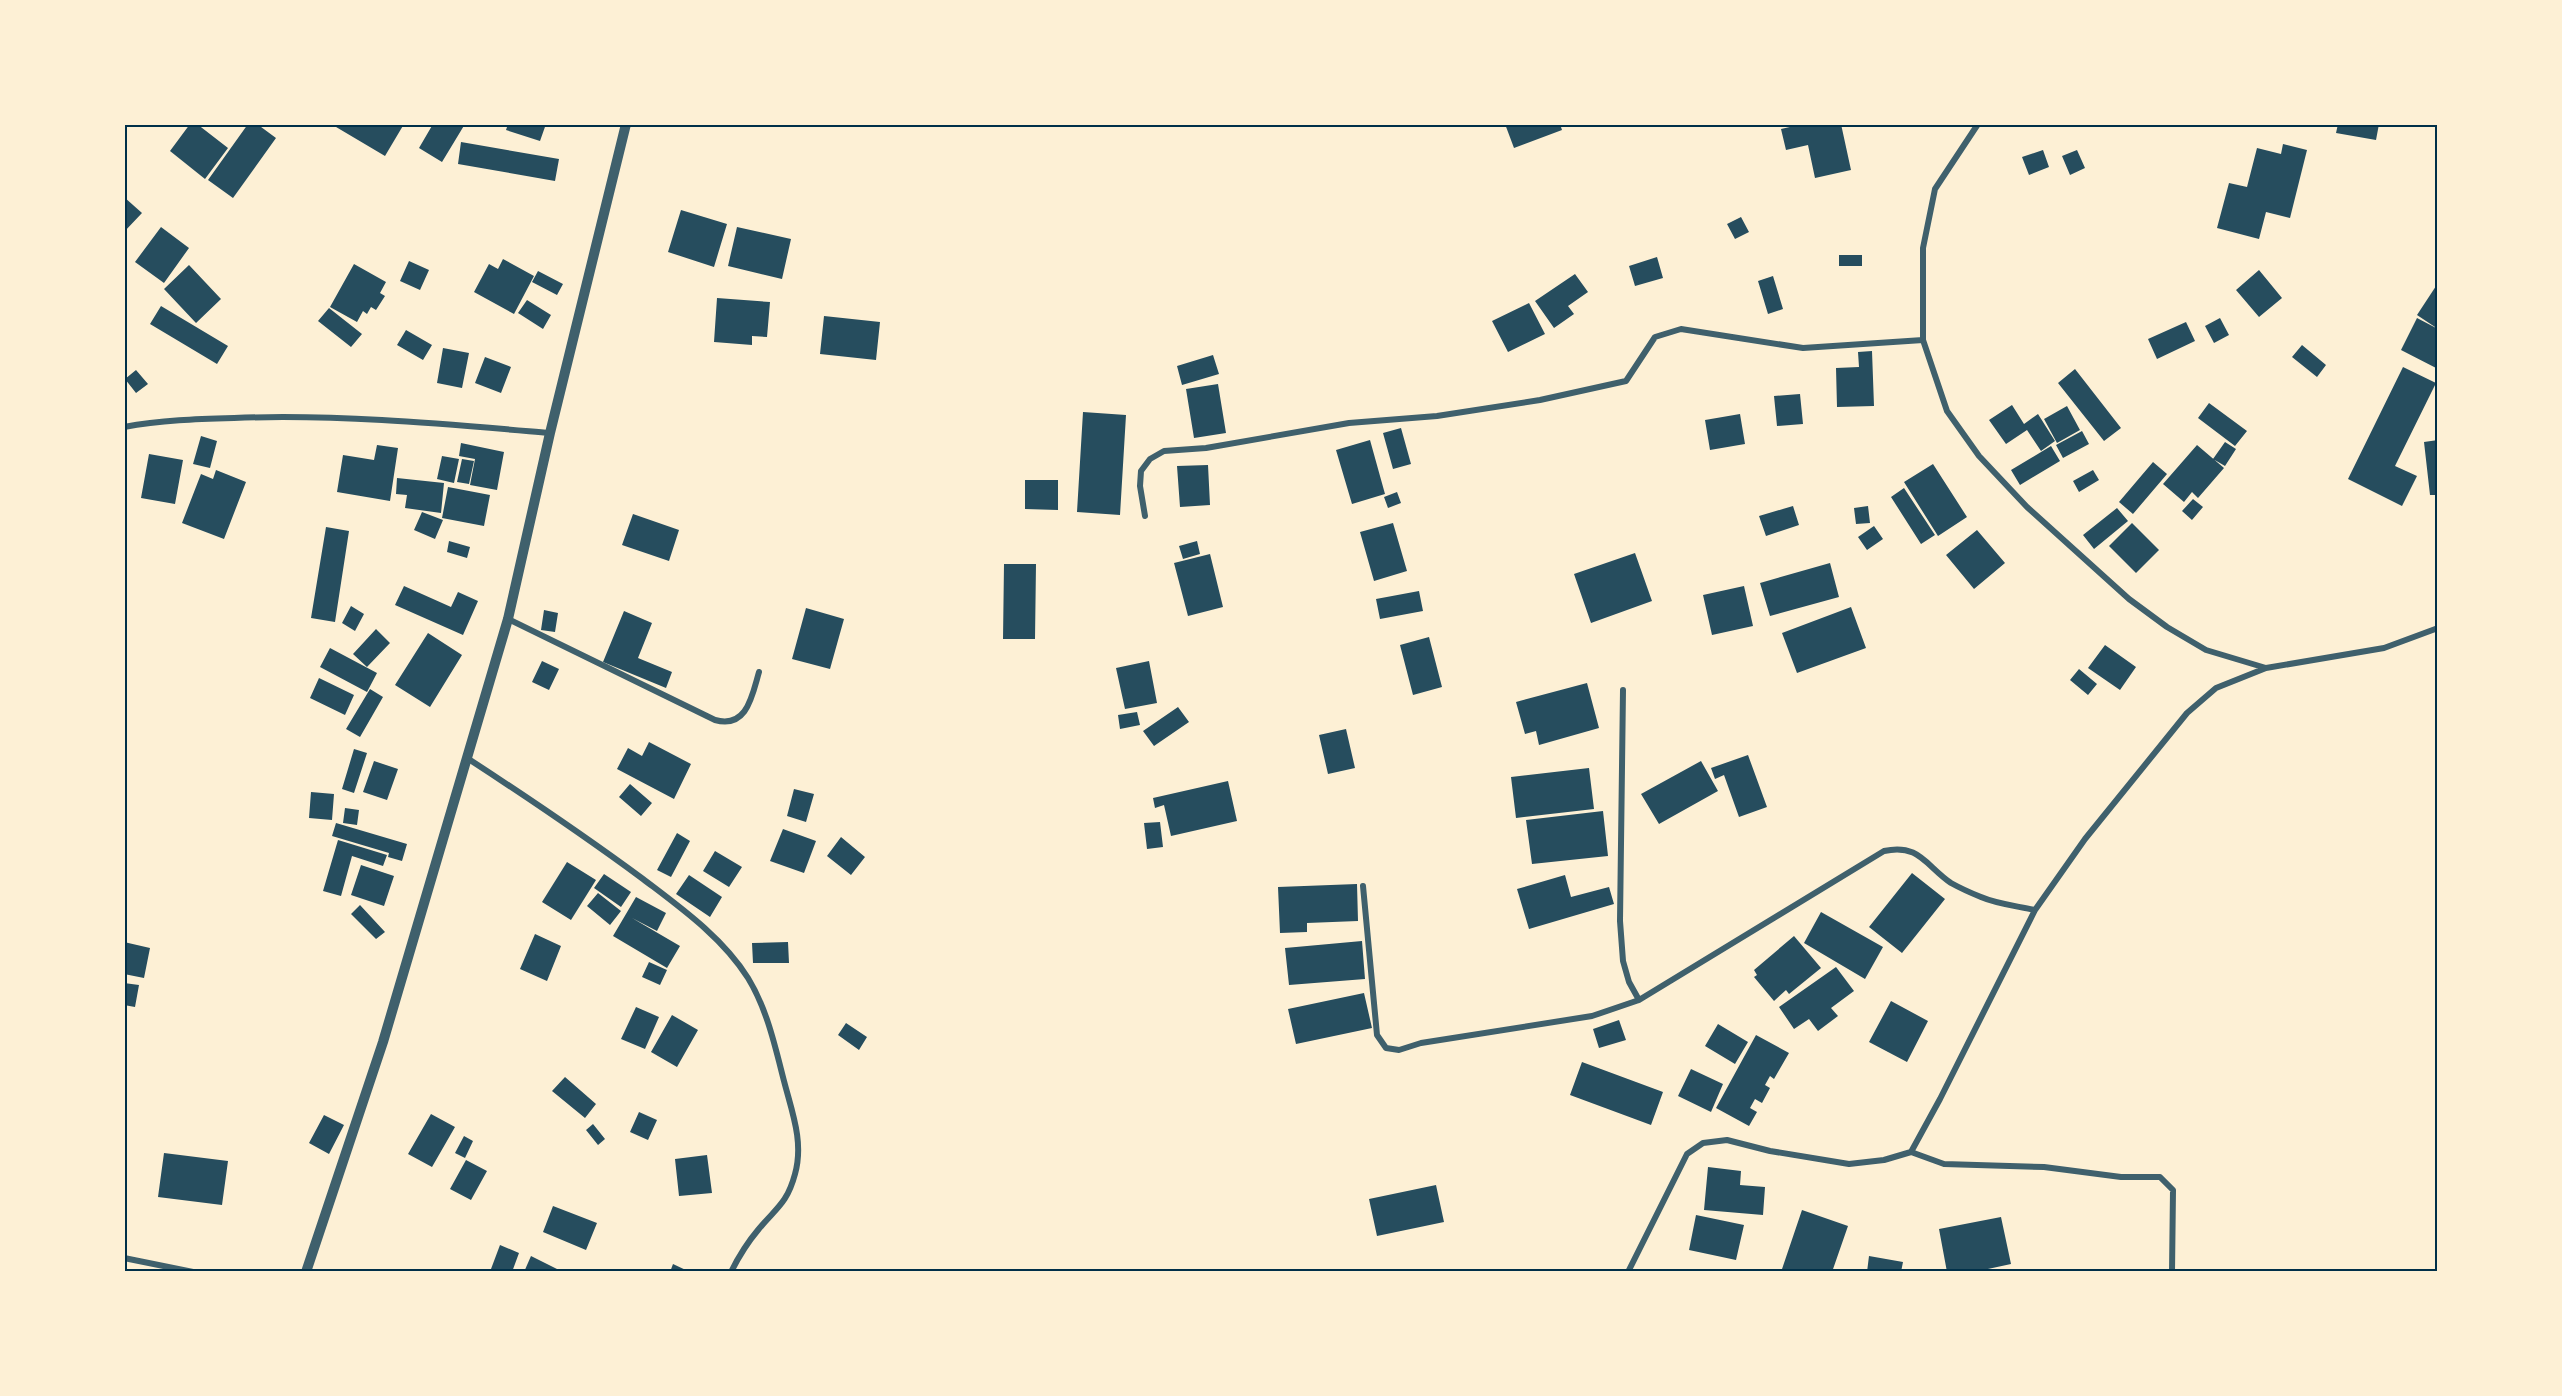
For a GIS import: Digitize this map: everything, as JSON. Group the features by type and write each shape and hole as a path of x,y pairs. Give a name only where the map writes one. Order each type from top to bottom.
{"street":[{"path":"306,1272 383,1042 508,619 550,433 626,124"},
{"path":"1978,124 1935,189 1923,248 1923,340 1947,411 1979,456 2027,507 2129,599 2167,627 2206,650 2266,668"},
{"path":"1145,516 1140,486 1141,471 1149,459 1164,451 1206,447 1349,423 1437,416 1540,400 1626,381 1655,337 1681,329 1803,348 1923,340"},
{"path":"124,427 160,420 288,416 393,420 550,433"},
{"path":"508,619 705,715 727,723 738,719 748,706 759,672"},
{"path":"1911,1152 2035,910 2085,839 2187,713 2216,688 2266,668 2384,648 2438,628"},
{"path":"1623,690 1620,921 1623,961 1629,982 1639,1000"},
{"path":"467,758 554,815 687,913 725,948 749,979 769,1024 797,1128 799,1146 796,1172 789,1194 780,1208 745,1247 731,1272"},
{"path":"1363,886 1377,1035 1386,1048 1399,1050 1421,1043 1482,1032 1592,1016 1639,1000 1884,851 1898,848 1908,850 1920,856 1950,882 1968,891 1984,898 2035,910"},
{"path":"1628,1272 1687,1154 1703,1143 1726,1140 1770,1151 1849,1164 1884,1160 1911,1152 1944,1164 2044,1167 2121,1177 2160,1177 2173,1190 2172,1272"},
{"path":"124,1258 193,1272"}],"building":[{"path":"190,124 197,124 228,148 205,179 170,151"},
{"path":"248,124 257,124 276,138 233,198 208,180"},
{"path":"331,124 404,124 385,156"},
{"path":"433,124 465,124 442,162 419,148"},
{"path":"508,124 546,124 540,141 506,130"},
{"path":"1505,124 1560,124 1562,130 1514,148"},
{"path":"1803,124 1841,124 1851,170 1815,178 1808,145 1786,150 1781,129"},
{"path":"2338,124 2379,124 2376,140 2336,133"},
{"path":"461,142 559,159 555,181 458,164"},
{"path":"2283,144 2307,150 2290,218 2266,212 2259,239 2217,228 2229,183 2247,187 2257,148 2281,154"},
{"path":"2043,150 2049,167 2029,175 2022,157"},
{"path":"2077,150 2085,168 2070,175 2062,156"},
{"path":"124,197 142,213 124,232"},
{"path":"681,210 727,224 714,267 668,252"},
{"path":"1741,217 1749,232 1735,239 1727,224"},
{"path":"161,227 189,248 164,283 135,262"},
{"path":"737,227 791,239 782,279 728,266"},
{"path":"1839,255 1862,255 1862,266 1839,266"},
{"path":"1657,257 1663,278 1635,286 1629,266"},
{"path":"503,259 534,276 514,314 474,292 489,264 498,269"},
{"path":"409,261 429,270 420,290 400,281"},
{"path":"354,264 386,282 380,293 385,296 376,310 371,307 367,314 363,311 357,322 330,307"},
{"path":"189,265 221,299 196,323 164,289"},
{"path":"2259,270 2282,298 2259,317 2236,290"},
{"path":"538,271 563,284 557,295 532,282"},
{"path":"1575,274 1588,292 1568,306 1574,314 1554,328 1535,301"},
{"path":"1773,276 1783,309 1768,314 1758,281"},
{"path":"2438,283 2438,322 2435,327 2417,315"},
{"path":"717,298 770,302 767,337 752,336 752,345 714,342"},
{"path":"527,300 551,315 543,329 518,313"},
{"path":"1529,303 1545,334 1508,352 1492,321"},
{"path":"161,306 228,346 217,364 150,324"},
{"path":"329,308 362,334 351,347 318,321"},
{"path":"824,316 880,322 876,360 820,354"},
{"path":"2220,318 2229,335 2214,343 2205,326"},
{"path":"2417,318 2438,329 2438,369 2401,350"},
{"path":"2186,322 2195,341 2157,359 2148,339"},
{"path":"406,330 432,345 423,360 397,345"},
{"path":"2302,345 2326,365 2317,377 2292,357"},
{"path":"443,348 469,353 462,388 437,383"},
{"path":"1872,351 1874,406 1837,407 1836,368 1859,367 1858,352"},
{"path":"1213,355 1219,374 1182,385 1177,366"},
{"path":"485,357 511,367 501,393 475,383"},
{"path":"2403,367 2436,383 2395,466 2417,476 2402,506 2348,479"},
{"path":"2075,369 2121,428 2104,441 2058,383"},
{"path":"136,370 148,384 136,393 125,379"},
{"path":"1218,384 1226,433 1194,438 1186,389"},
{"path":"1800,394 1803,424 1777,426 1774,396"},
{"path":"2209,403 2247,431 2235,446 2198,418"},
{"path":"2012,405 2024,424 2038,414 2055,441 2041,451 2027,430 2006,444 1989,420"},
{"path":"2067,406 2080,430 2057,443 2044,419"},
{"path":"1083,412 1126,415 1120,515 1077,512"},
{"path":"1740,414 1745,444 1710,450 1705,420"},
{"path":"1401,428 1411,464 1393,469 1383,433"},
{"path":"2082,431 2089,444 2063,458 2056,445"},
{"path":"201,436 217,441 210,468 193,464"},
{"path":"1370,440 1385,494 1352,504 1336,450"},
{"path":"2438,440 2438,495 2430,495 2424,442"},
{"path":"2225,442 2236,449 2225,466 2213,459"},
{"path":"461,443 504,452 497,490 470,485 475,459 459,456"},
{"path":"377,445 398,448 390,501 337,492 343,455 374,460"},
{"path":"2197,445 2224,468 2198,498 2192,492 2184,502 2163,484"},
{"path":"2051,446 2060,461 2020,485 2011,470"},
{"path":"149,454 183,460 175,504 141,498"},
{"path":"442,456 459,459 454,483 437,479"},
{"path":"462,459 474,461 469,484 457,482"},
{"path":"2153,462 2167,474 2133,514 2119,502"},
{"path":"1933,464 1967,517 1938,536 1904,482"},
{"path":"1208,465 1210,505 1180,507 1177,466"},
{"path":"216,470 246,482 224,539 182,523 201,474 213,479"},
{"path":"2093,470 2099,480 2079,492 2073,481"},
{"path":"397,478 444,483 441,513 405,508 407,495 396,494"},
{"path":"1025,480 1058,480 1058,510 1025,509"},
{"path":"448,487 490,495 484,526 442,518"},
{"path":"1904,488 1935,535 1921,544 1891,497"},
{"path":"1397,492 1401,503 1388,508 1384,497"},
{"path":"2193,499 2203,507 2192,520 2182,511"},
{"path":"1793,506 1799,525 1766,536 1759,516"},
{"path":"1868,506 1870,523 1856,524 1854,508"},
{"path":"2117,508 2128,521 2094,549 2083,535"},
{"path":"422,512 443,520 435,539 414,530"},
{"path":"633,514 679,530 669,561 622,545"},
{"path":"1393,523 1407,571 1374,581 1360,532"},
{"path":"2132,523 2159,550 2136,573 2109,546"},
{"path":"1874,526 1883,539 1867,550 1858,537"},
{"path":"326,527 349,531 335,622 311,618"},
{"path":"1977,530 2005,563 1974,589 1946,555"},
{"path":"449,541 470,547 467,558 447,552"},
{"path":"1197,541 1200,554 1183,559 1179,546"},
{"path":"1635,553 1652,601 1591,623 1574,574"},
{"path":"1210,554 1223,607 1188,616 1174,563"},
{"path":"1830,563 1839,597 1770,616 1760,583"},
{"path":"1004,564 1036,564 1035,639 1003,639"},
{"path":"404,586 451,607 458,592 478,601 463,635 395,605"},
{"path":"1744,586 1753,626 1712,635 1703,595"},
{"path":"1419,591 1423,611 1380,619 1376,599"},
{"path":"351,606 364,614 355,631 342,623"},
{"path":"1851,607 1866,648 1797,673 1782,633"},
{"path":"806,608 844,619 830,669 792,659"},
{"path":"544,610 558,613 555,632 541,630"},
{"path":"624,611 652,623 638,658 672,672 666,688 603,662"},
{"path":"376,629 390,643 367,667 353,654"},
{"path":"428,633 462,655 430,707 395,685"},
{"path":"1429,637 1442,687 1413,695 1400,645"},
{"path":"2105,645 2136,667 2120,690 2088,668"},
{"path":"330,648 377,673 367,692 320,667"},
{"path":"542,661 559,669 549,690 532,682"},
{"path":"1149,661 1157,703 1125,709 1116,668"},
{"path":"2079,669 2097,684 2088,695 2070,680"},
{"path":"319,678 354,695 345,715 310,698"},
{"path":"1587,683 1599,728 1539,745 1536,731 1525,734 1516,702"},
{"path":"370,689 383,697 360,737 346,729"},
{"path":"1178,707 1189,722 1154,746 1143,731"},
{"path":"1137,712 1140,725 1120,729 1118,715"},
{"path":"1346,729 1355,768 1328,774 1319,735"},
{"path":"649,742 691,764 674,799 617,769 628,748 642,756"},
{"path":"354,749 367,753 354,793 342,789"},
{"path":"1748,755 1767,807 1739,817 1724,775 1715,779 1711,768"},
{"path":"374,761 398,769 387,800 363,792"},
{"path":"1701,761 1718,791 1659,824 1641,794"},
{"path":"1589,768 1594,809 1516,818 1511,777"},
{"path":"1228,781 1237,821 1171,836 1164,805 1155,808 1153,798"},
{"path":"630,784 652,803 641,816 619,797"},
{"path":"794,789 814,794 806,822 787,816"},
{"path":"311,792 334,794 332,820 309,818"},
{"path":"345,808 359,810 357,825 343,823"},
{"path":"1603,811 1608,856 1532,864 1526,820"},
{"path":"1160,822 1163,847 1147,849 1144,823"},
{"path":"336,823 407,844 402,861 388,857 389,853 332,836"},
{"path":"783,829 816,841 804,873 770,861"},
{"path":"677,833 690,841 671,877 657,870"},
{"path":"841,837 865,857 851,875 827,856"},
{"path":"338,840 387,855 383,866 352,856 341,896 323,891"},
{"path":"715,851 742,867 729,887 703,871"},
{"path":"567,862 596,880 571,920 542,902"},
{"path":"361,865 394,876 384,906 351,895"},
{"path":"1912,873 1945,899 1902,953 1869,927"},
{"path":"604,874 631,892 621,907 594,888"},
{"path":"689,875 722,897 710,917 676,894"},
{"path":"1565,875 1571,897 1609,887 1614,904 1529,929 1517,889"},
{"path":"1357,884 1358,921 1307,923 1307,932 1280,933 1278,887"},
{"path":"598,893 621,911 610,925 587,906"},
{"path":"636,897 666,913 657,931 632,918 680,946 667,968 613,936"},
{"path":"360,905 385,932 376,939 351,914"},
{"path":"1821,912 1883,947 1865,979 1804,943"},
{"path":"535,934 561,946 547,981 520,969"},
{"path":"1794,936 1821,968 1789,994 1786,990 1774,1001 1754,977 1757,975 1754,970"},
{"path":"1362,941 1365,979 1289,985 1285,948"},
{"path":"124,942 150,948 144,978 124,974"},
{"path":"788,942 789,963 753,963 752,943"},
{"path":"649,962 667,970 660,985 642,977"},
{"path":"1836,967 1854,991 1831,1008 1838,1016 1818,1031 1809,1019 1794,1029 1779,1007"},
{"path":"124,983 139,985 135,1007 124,1005"},
{"path":"1364,993 1372,1028 1296,1044 1288,1009"},
{"path":"1891,1001 1928,1021 1907,1062 1869,1042"},
{"path":"636,1007 659,1017 645,1049 621,1039"},
{"path":"672,1015 698,1030 677,1067 651,1052"},
{"path":"1619,1020 1626,1040 1599,1048 1593,1029"},
{"path":"846,1023 867,1037 859,1050 838,1035"},
{"path":"1718,1024 1748,1042 1735,1064 1705,1046"},
{"path":"1756,1035 1789,1053 1774,1079 1770,1076 1765,1085 1770,1088 1762,1103 1755,1099 1750,1108 1757,1112 1749,1126 1716,1108"},
{"path":"1582,1062 1663,1092 1651,1125 1570,1095"},
{"path":"1691,1069 1723,1084 1711,1112 1678,1096"},
{"path":"565,1077 596,1104 585,1118 552,1091"},
{"path":"639,1112 657,1120 648,1140 630,1132"},
{"path":"431,1114 455,1127 432,1167 408,1154"},
{"path":"324,1115 344,1125 329,1154 309,1143"},
{"path":"593,1124 605,1139 598,1145 586,1130"},
{"path":"464,1136 473,1141 465,1158 455,1153"},
{"path":"164,1153 228,1161 222,1205 158,1197"},
{"path":"707,1155 712,1193 679,1196 675,1159"},
{"path":"466,1160 487,1171 471,1200 450,1189"},
{"path":"1708,1167 1741,1171 1740,1185 1765,1187 1763,1215 1704,1210"},
{"path":"1436,1185 1444,1222 1377,1236 1369,1199"},
{"path":"553,1206 597,1223 586,1250 543,1232"},
{"path":"1802,1210 1848,1226 1832,1272 1781,1272"},
{"path":"1696,1215 1744,1225 1736,1260 1689,1250"},
{"path":"2001,1217 2011,1264 1974,1272 1947,1272 1939,1229"},
{"path":"500,1245 519,1253 512,1272 491,1269"},
{"path":"531,1256 557,1269 556,1272 524,1272"},
{"path":"1869,1256 1903,1262 1901,1272 1867,1272"},
{"path":"673,1264 690,1272 670,1272"}]}
